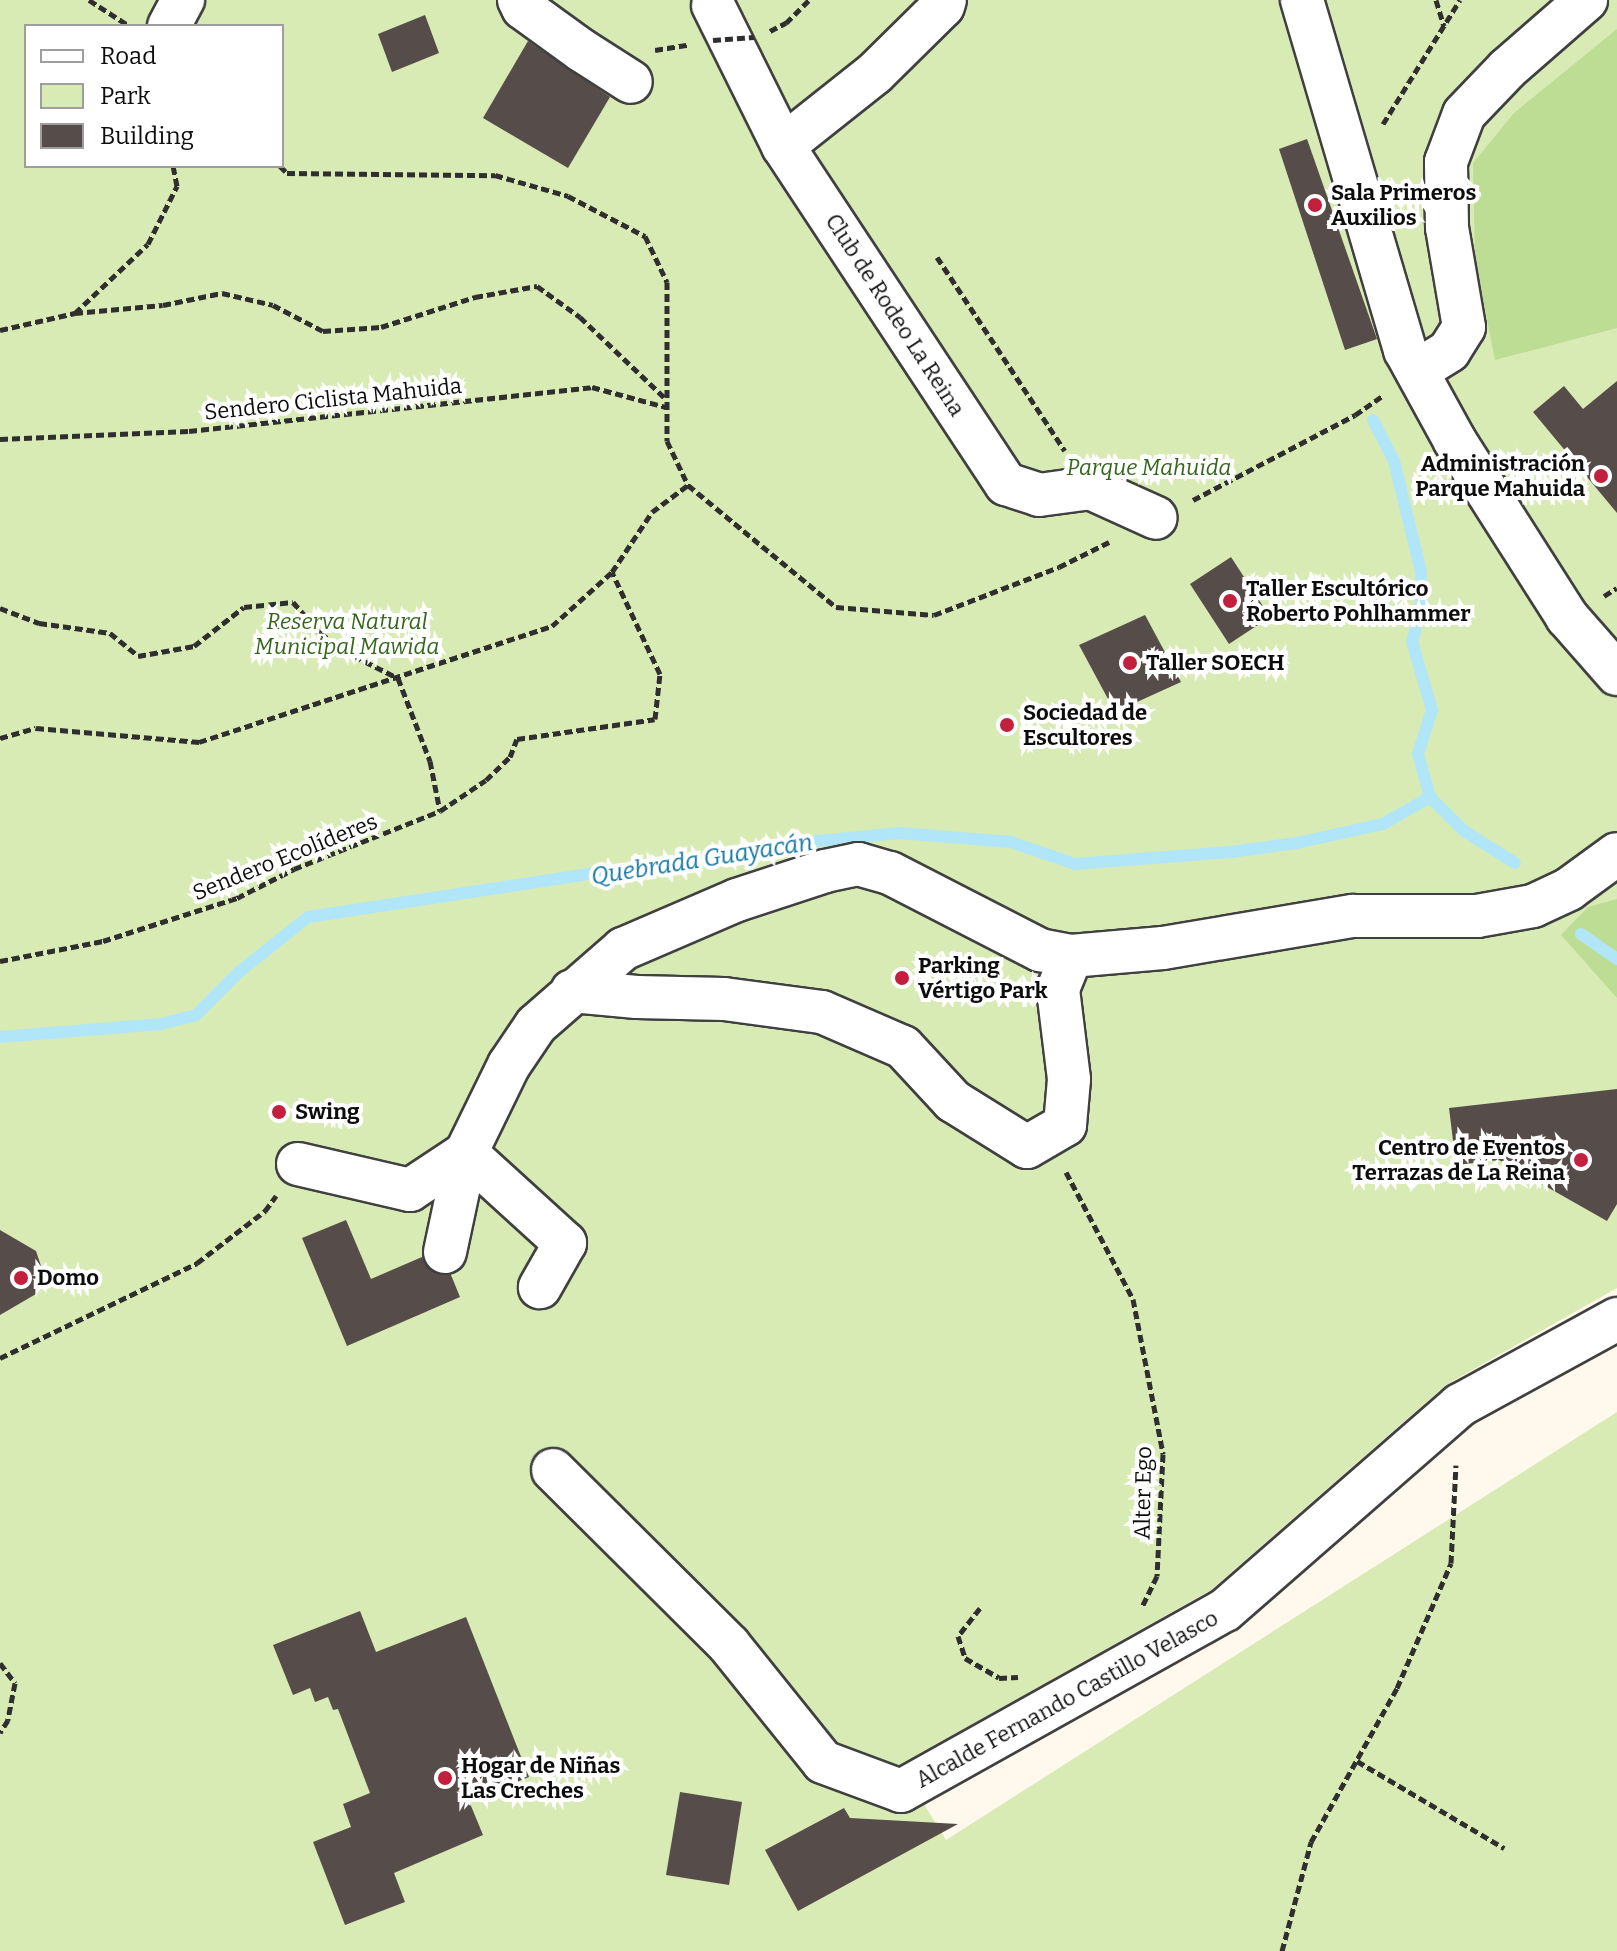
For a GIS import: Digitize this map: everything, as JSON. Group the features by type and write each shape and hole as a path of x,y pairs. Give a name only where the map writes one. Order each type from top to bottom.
{"street":[{"path":"519,0 523,8 631,82"},
{"path":"783,146 875,73 943,6 945,0"},
{"path":"1302,0 1405,350 1455,441 1567,617 1617,674"},
{"path":"1417,371 1449,351 1464,327 1447,228 1446,162 1464,114 1507,69 1586,0"},
{"name":"Club de Rodeo La Reina","path":"713,22 783,146 1006,484 1039,495 1090,488"},
{"path":"1090,488 1156,518"},
{"path":"445,1252 466,1153 509,1065 536,1025 623,949 737,900 825,871 858,864 890,873 1040,950 1071,956 1163,948 1353,916 1477,916 1533,906 1569,889 1617,854"},
{"path":"572,991 637,997 724,999 822,1012 903,1047 953,1101 1027,1147 1065,1125 1069,1079 1058,989 1071,956"},
{"path":"298,1164 410,1190 466,1153"},
{"path":"466,1153 565,1243 540,1287"},
{"name":"Alcalde Fernando Castillo Velasco","path":"553,1470 729,1645 823,1762 901,1791 1225,1610 1460,1405 1617,1319"}],"path":[{"path":"89,0 126,24"},
{"path":"713,22 756,36 786,23 809,0"},
{"path":"1436,0 1444,27"},
{"path":"75,313 148,244 177,186 173,168"},
{"path":"282,168 287,173 495,175 568,196 645,236 667,282 667,441"},
{"path":"937,257 1090,488"},
{"path":"0,330 75,313 163,305 222,293 273,305 323,331 381,327 475,297 537,286 580,317 666,399"},
{"name":"Sendero Ciclista Mahuida","path":"0,439 189,431 592,387 666,407"},
{"path":"0,738 36,728 199,742 552,626 612,572 652,512 688,485"},
{"name":"Sendero Ecolíderes","path":"0,961 103,941 237,898 294,869 440,811 486,780 510,757 517,739 655,719 660,674 612,572"},
{"path":"0,608 39,623 110,633 138,656 194,646 244,607 293,602 320,633 354,656 398,678 430,761 440,811"},
{"name":"Alter Ego","path":"1047,1136 1133,1299 1163,1454 1157,1576 1137,1616"},
{"path":"0,1358 197,1263 265,1211 298,1164"},
{"path":"1282,1951 1311,1842 1397,1688 1451,1563 1460,1405"},
{"path":"980,1608 958,1636 965,1658 999,1678 1025,1677"},
{"path":"0,1663 15,1683 8,1720 0,1733"},
{"path":"1356,1761 1504,1848"}],"green space":[{"name":"Parque Mahuida","path":"0,0 1617,0 1617,1288 1446,1385 1211,1590 900,1765 946,1840 1617,1412 1617,1951 0,1951"},
{"path":"1617,29 1617,328 1495,360 1475,259 1473,163 1514,113"},
{"path":"1617,899 1617,998 1561,935 1588,907"}],"building":[{"path":"425,15 439,53 392,72 378,34"},
{"path":"528,41 610,97 568,168 483,118"},
{"path":"1307,139 1377,339 1345,350 1279,149"},
{"name":"Administración Parque Mahuida","path":"1617,381 1617,513 1533,412 1564,386 1583,409"},
{"name":"Taller Escultórico Roberto Pohlhammer","path":"1231,557 1270,617 1229,644 1190,584"},
{"name":"Taller SOECH","path":"1145,615 1181,682 1115,712 1079,645"},
{"name":"Centro de Eventos Terrazas de La Reina","path":"1617,1089 1617,1204 1607,1221 1499,1160 1456,1165 1449,1108"},
{"path":"346,1220 371,1279 422,1257 430,1270 451,1275 460,1297 347,1346 302,1238"},
{"name":"Domo","path":"0,1230 36,1251 43,1272 36,1294 0,1315"},
{"name":"Hogar de Niñas Las Creches","path":"360,1611 376,1652 466,1617 529,1777 469,1801 483,1835 394,1873 405,1902 345,1925 313,1842 351,1827 343,1804 370,1793 338,1709 333,1710 328,1697 315,1702 310,1688 293,1695 273,1645"},
{"path":"680,1792 742,1802 729,1885 666,1875"},
{"path":"844,1808 850,1818 958,1824 798,1911 765,1850"}],"waterway":[{"path":"1373,420 1394,461 1421,572 1421,607 1412,642 1432,710 1418,754 1430,797 1464,831 1515,863"},
{"name":"Quebrada Guayacán","path":"0,1037 161,1024 196,1015 239,972 308,917 608,871 732,858 787,844 899,833 1011,842 1075,864 1231,852 1297,843 1383,824 1430,797"},
{"path":"1581,934 1617,959"}],"place":[{"name":"Sala Primeros Auxilios","path":"1315,205"},
{"name":"Administración Parque Mahuida","path":"1601,476"},
{"name":"Taller Escultórico Roberto Pohlhammer","path":"1230,601"},
{"name":"Taller SOECH","path":"1130,663"},
{"name":"Sociedad de Escultores","path":"1007,725"},
{"name":"Parking Vértigo Park","path":"902,978"},
{"name":"Swing","path":"279,1112"},
{"name":"Centro de Eventos Terrazas de La Reina","path":"1581,1160"},
{"name":"Domo","path":"21,1278"},
{"name":"Hogar de Niñas Las Creches","path":"445,1778"}],"park label":[{"name":"Reserva Natural Municipal Mawida","path":"347,634"}]}
